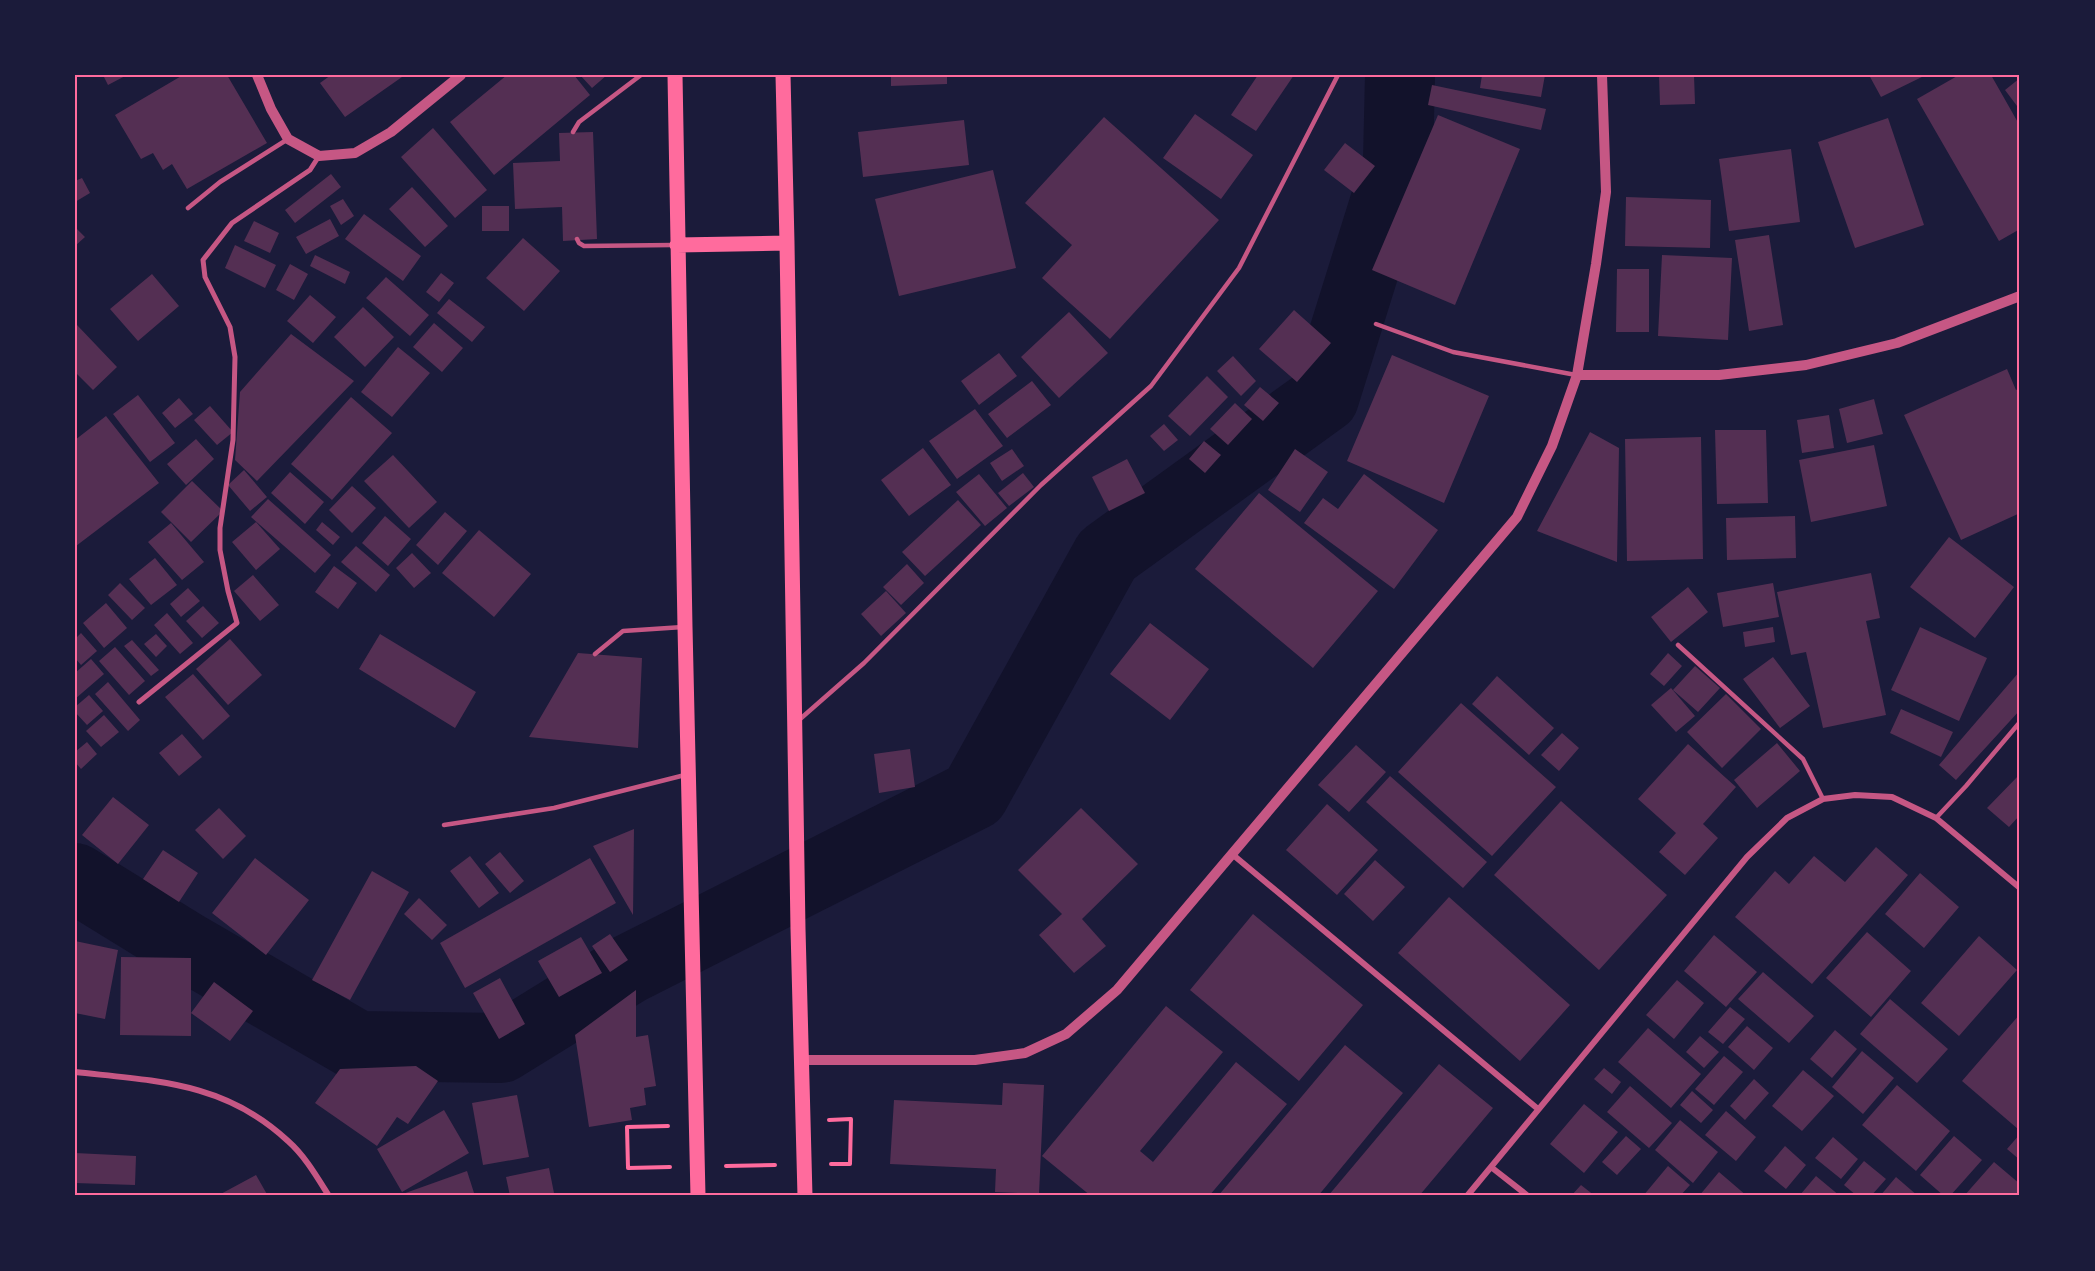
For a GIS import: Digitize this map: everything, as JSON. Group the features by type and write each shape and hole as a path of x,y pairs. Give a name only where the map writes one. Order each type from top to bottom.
{"main road":[{"path":"675,75 698,1196"},
{"path":"783,75 788,243 796,837 805,1196"},
{"path":"677,244 788,243"}],"street":[{"path":"257,75 271,109 288,139 319,156 355,153 391,132 461,75"},
{"path":"801,1060 975,1060 1025,1053 1066,1034 1117,990 1517,517 1552,446 1577,375 1606,192 1602,75"},
{"path":"139,702 237,623 220,550 220,528 234,431 235,357 230,327 205,277 203,260 232,223 310,170 319,156"},
{"path":"1577,375 1719,375 1806,365 1897,343 2020,296"},
{"path":"1467,1196 1747,857 1787,818 1823,799 1855,795 1892,797 1936,818 2020,888"},
{"path":"1232,854 1538,1109"},
{"path":"75,1072 188,1086 223,1097 257,1116 290,1142 314,1172 329,1196"},
{"path":"1491,1167 1528,1196"}],"lane":[{"path":"573,132 579,122 641,75"},
{"path":"795,724 864,663 1041,485 1151,386 1239,268 1338,75"},
{"path":"188,208 220,182 288,139"},
{"path":"577,239 584,246 677,244"},
{"path":"1376,324 1453,352 1577,375"},
{"path":"595,654 623,631 685,627"},
{"path":"1678,645 1803,759 1823,799"},
{"path":"1936,818 2020,723"},
{"path":"444,825 554,808 688,774"}],"path":[{"path":"827,1164 850,1164 851,1119"},
{"path":"675,1167 628,1168 627,1127 696,1125"},
{"path":"721,1166 780,1165"}],"building":[{"path":"103,75 127,75 108,85"},
{"path":"183,75 227,75 267,143 187,189 172,164 163,170 153,153 141,159 115,115"},
{"path":"331,75 400,75 402,77 345,117 320,83"},
{"path":"507,75 574,75 590,95 494,175 450,122"},
{"path":"580,75 607,75 592,88"},
{"path":"891,75 947,75 947,84 891,86"},
{"path":"1258,75 1294,75 1256,131 1231,115"},
{"path":"1482,75 1545,75 1541,97 1480,88"},
{"path":"1659,75 1694,75 1695,104 1660,105"},
{"path":"1869,75 1926,75 1881,97"},
{"path":"1959,75 1991,75 2020,126 2020,229 1999,241 1917,99"},
{"path":"2020,78 2020,110 2005,90"},
{"path":"1432,85 1546,109 1541,130 1428,105"},
{"path":"1195,114 1253,155 1221,199 1163,158"},
{"path":"1438,115 1520,149 1455,305 1372,270"},
{"path":"1104,117 1219,220 1110,339 1042,278 1072,245 1025,203"},
{"path":"1888,118 1924,225 1855,248 1818,142"},
{"path":"964,120 969,165 863,177 858,132"},
{"path":"433,128 487,190 455,218 401,157"},
{"path":"593,132 597,239 563,241 562,207 515,209 513,163 560,161 559,133"},
{"path":"1345,143 1375,166 1354,193 1324,170"},
{"path":"1791,149 1800,222 1729,231 1719,159"},
{"path":"993,170 1016,268 899,296 875,199"},
{"path":"331,174 341,187 295,223 285,210"},
{"path":"82,178 90,193 75,202 75,181"},
{"path":"412,187 448,226 425,247 389,209"},
{"path":"1626,197 1711,200 1710,248 1625,246"},
{"path":"343,199 354,216 341,225 330,206"},
{"path":"482,206 509,206 509,231 482,231"},
{"path":"364,214 421,256 403,281 345,239"},
{"path":"330,219 339,236 306,254 296,237"},
{"path":"254,221 279,233 270,253 244,241"},
{"path":"75,227 85,237 75,246"},
{"path":"1769,235 1783,325 1749,331 1735,240"},
{"path":"523,238 560,271 524,311 486,278"},
{"path":"235,245 276,265 265,288 225,268"},
{"path":"315,255 350,272 345,284 310,266"},
{"path":"1662,255 1732,258 1728,340 1658,336"},
{"path":"290,264 308,274 294,300 276,290"},
{"path":"1617,269 1649,269 1649,332 1616,332"},
{"path":"441,273 454,283 439,302 426,292"},
{"path":"152,274 179,306 138,341 110,309"},
{"path":"386,277 429,315 410,336 366,298"},
{"path":"310,295 336,317 313,343 287,321"},
{"path":"449,299 485,327 472,342 437,313"},
{"path":"363,307 394,337 365,367 334,337"},
{"path":"1294,310 1331,343 1297,382 1259,349"},
{"path":"1069,312 1108,353 1059,398 1021,357"},
{"path":"434,323 463,348 442,372 413,347"},
{"path":"77,325 117,367 93,390 75,372 75,327"},
{"path":"291,334 354,381 257,481 235,460 240,392"},
{"path":"398,347 430,373 392,417 361,392"},
{"path":"999,353 1017,376 979,405 961,381"},
{"path":"1392,355 1489,396 1444,503 1347,461"},
{"path":"1233,356 1256,381 1241,396 1217,371"},
{"path":"2007,369 2016,390 2020,388 2020,513 1961,540 1904,415"},
{"path":"1207,376 1228,397 1190,436 1168,416"},
{"path":"1032,381 1051,405 1007,438 988,414"},
{"path":"1260,387 1279,403 1263,421 1244,405"},
{"path":"138,395 175,443 150,462 113,414"},
{"path":"351,397 392,433 332,500 291,464"},
{"path":"179,398 193,414 175,428 162,413"},
{"path":"1874,399 1883,434 1847,443 1839,409"},
{"path":"1235,403 1252,419 1228,445 1210,429"},
{"path":"210,406 233,432 217,445 194,420"},
{"path":"975,409 1003,446 957,479 929,441"},
{"path":"1829,415 1834,448 1802,453 1797,420"},
{"path":"106,416 159,483 76,546 75,440"},
{"path":"1164,424 1178,440 1164,451 1150,436"},
{"path":"1715,430 1766,430 1768,503 1717,504"},
{"path":"1590,432 1619,448 1617,562 1537,531"},
{"path":"1701,437 1703,559 1627,561 1625,439"},
{"path":"196,439 214,459 186,485 167,464"},
{"path":"1204,441 1221,455 1205,473 1189,459"},
{"path":"1874,445 1887,506 1811,522 1799,460"},
{"path":"923,448 951,485 909,516 881,480"},
{"path":"1012,449 1024,466 1002,481 990,463"},
{"path":"1295,449 1328,472 1300,512 1268,490"},
{"path":"393,455 437,502 409,528 364,481"},
{"path":"1127,459 1145,493 1109,511 1092,477"},
{"path":"244,470 267,497 250,511 228,485"},
{"path":"290,472 324,502 305,524 271,493"},
{"path":"1023,473 1034,487 1009,506 998,493"},
{"path":"979,474 1007,508 985,526 956,492"},
{"path":"1364,474 1438,530 1394,589 1304,523 1323,498 1338,509"},
{"path":"192,481 223,511 191,542 161,512"},
{"path":"352,486 376,508 352,533 329,510"},
{"path":"1259,493 1378,591 1313,668 1195,569"},
{"path":"268,499 331,555 315,573 251,517"},
{"path":"958,500 981,525 925,576 902,552"},
{"path":"445,512 467,531 438,565 416,545"},
{"path":"385,516 411,539 388,566 362,543"},
{"path":"1795,516 1796,558 1727,560 1726,518"},
{"path":"256,522 280,549 256,570 232,542"},
{"path":"322,522 340,537 333,545 316,530"},
{"path":"171,523 204,562 182,580 148,542"},
{"path":"479,530 531,574 494,617 442,573"},
{"path":"1949,537 2014,587 1975,638 1910,587"},
{"path":"356,546 390,575 376,592 341,562"},
{"path":"412,553 431,573 414,588 396,568"},
{"path":"155,558 177,585 151,605 129,579"},
{"path":"907,564 924,583 901,605 883,587"},
{"path":"334,566 357,583 338,609 315,592"},
{"path":"1871,573 1880,618 1866,621 1886,715 1823,728 1806,652 1791,655 1777,592"},
{"path":"253,575 279,605 260,621 234,591"},
{"path":"120,583 145,608 132,620 108,595"},
{"path":"1773,583 1779,617 1723,627 1717,593"},
{"path":"1688,587 1708,612 1671,642 1651,617"},
{"path":"188,588 200,601 181,617 170,604"},
{"path":"886,591 906,613 881,636 861,614"},
{"path":"106,603 127,628 104,648 83,623"},
{"path":"203,606 219,623 202,638 186,621"},
{"path":"167,613 193,643 180,654 154,625"},
{"path":"1150,623 1209,669 1170,720 1110,674"},
{"path":"1773,627 1775,642 1745,647 1743,632"},
{"path":"1920,627 1987,658 1959,721 1891,690"},
{"path":"81,633 97,651 81,665 75,658 75,639"},
{"path":"156,634 167,646 156,657 144,644"},
{"path":"380,634 476,692 455,728 359,669"},
{"path":"230,639 262,675 228,705 196,669"},
{"path":"132,640 159,670 151,676 124,646"},
{"path":"115,647 145,681 129,695 99,661"},
{"path":"578,653 642,658 638,748 529,737"},
{"path":"1668,653 1682,666 1664,686 1650,674"},
{"path":"1773,657 1810,706 1780,728 1743,679"},
{"path":"91,659 104,674 75,699 75,673"},
{"path":"1695,666 1720,688 1698,712 1673,690"},
{"path":"2020,671 2020,710 1956,780 1939,765"},
{"path":"193,674 230,716 203,740 165,697"},
{"path":"1497,676 1554,728 1529,755 1472,704"},
{"path":"108,682 140,720 128,731 95,694"},
{"path":"1671,688 1695,716 1676,732 1651,705"},
{"path":"1726,694 1761,729 1722,768 1687,732"},
{"path":"89,695 103,711 87,725 75,712 75,707"},
{"path":"1461,703 1556,787 1492,856 1398,772"},
{"path":"1901,709 1953,732 1941,757 1890,733"},
{"path":"104,715 119,732 101,747 86,731"},
{"path":"1562,733 1579,748 1559,771 1541,755"},
{"path":"182,734 202,757 179,776 159,753"},
{"path":"87,742 97,754 81,769 75,762 75,752"},
{"path":"1777,743 1800,771 1757,808 1734,780"},
{"path":"1688,744 1736,787 1703,824 1718,838 1685,875 1659,852 1676,833 1638,799"},
{"path":"1356,745 1386,772 1349,812 1318,785"},
{"path":"910,749 915,787 879,793 874,754"},
{"path":"2020,774 2020,815 2009,827 1987,808"},
{"path":"1390,776 1487,862 1463,888 1366,802"},
{"path":"113,797 149,825 118,864 82,835"},
{"path":"1561,801 1667,895 1599,970 1494,875"},
{"path":"1327,804 1378,850 1337,895 1286,850"},
{"path":"219,808 246,836 223,859 195,830"},
{"path":"1081,808 1138,864 1082,919 1106,946 1074,973 1039,935 1062,914 1018,870"},
{"path":"634,829 633,915 593,846"},
{"path":"1876,847 1908,875 1812,984 1735,917 1775,871 1789,884 1814,856 1845,882"},
{"path":"163,850 198,873 179,902 143,879"},
{"path":"500,852 524,881 510,893 485,864"},
{"path":"470,856 499,893 479,908 450,871"},
{"path":"255,858 309,900 266,955 212,913"},
{"path":"590,858 616,903 465,988 440,943"},
{"path":"1375,860 1405,887 1373,921 1344,894"},
{"path":"372,871 409,892 350,1000 312,980"},
{"path":"1920,873 1959,907 1924,948 1885,914"},
{"path":"1449,897 1570,1005 1520,1061 1398,953"},
{"path":"419,898 447,925 432,940 404,914"},
{"path":"1253,914 1363,1005 1299,1081 1190,990"},
{"path":"1867,932 1911,971 1871,1017 1826,978"},
{"path":"610,934 628,960 610,972 592,946"},
{"path":"1714,935 1757,972 1726,1007 1684,971"},
{"path":"1979,936 2017,970 1959,1036 1921,1003"},
{"path":"581,937 602,973 559,997 538,961"},
{"path":"75,941 118,950 105,1019 75,1013"},
{"path":"121,957 191,958 191,1036 120,1035"},
{"path":"1763,972 1814,1016 1789,1043 1738,999"},
{"path":"500,978 525,1024 499,1039 473,993"},
{"path":"1677,980 1704,1003 1674,1039 1646,1015"},
{"path":"214,982 253,1011 230,1041 191,1013"},
{"path":"636,990 636,1037 648,1035 656,1086 644,1088 646,1105 630,1108 632,1120 589,1127 575,1035"},
{"path":"1890,999 1948,1049 1917,1083 1860,1034"},
{"path":"1166,1006 1223,1052 1140,1151 1153,1162 1236,1062 1287,1104 1209,1196 1091,1196 1042,1156"},
{"path":"1730,1007 1745,1019 1723,1044 1708,1032"},
{"path":"2020,1014 2020,1127 2018,1129 1962,1081"},
{"path":"1747,1026 1773,1048 1754,1070 1728,1047"},
{"path":"1648,1028 1701,1074 1671,1108 1618,1062"},
{"path":"1835,1030 1857,1049 1832,1078 1810,1059"},
{"path":"1700,1036 1719,1052 1704,1068 1686,1052"},
{"path":"1345,1045 1403,1093 1318,1196 1218,1196"},
{"path":"1862,1051 1894,1078 1863,1114 1832,1087"},
{"path":"1724,1056 1743,1072 1714,1105 1695,1089"},
{"path":"1439,1064 1493,1108 1419,1196 1328,1196"},
{"path":"416,1066 438,1081 408,1124 397,1117 377,1146 315,1103 340,1069"},
{"path":"1604,1068 1621,1082 1612,1094 1594,1079"},
{"path":"1803,1070 1834,1096 1802,1131 1772,1106"},
{"path":"1754,1079 1769,1093 1745,1120 1730,1106"},
{"path":"1003,1083 1044,1085 1039,1194 995,1192 996,1169 890,1164 894,1100 1002,1105"},
{"path":"1897,1085 1950,1131 1916,1171 1862,1125"},
{"path":"1630,1086 1672,1123 1649,1148 1607,1112"},
{"path":"1692,1091 1713,1110 1701,1123 1680,1105"},
{"path":"517,1095 529,1157 483,1165 472,1103"},
{"path":"1584,1104 1618,1132 1584,1173 1550,1144"},
{"path":"444,1110 469,1153 402,1192 377,1149"},
{"path":"1726,1111 1756,1137 1736,1161 1705,1135"},
{"path":"1680,1120 1718,1152 1693,1183 1655,1150"},
{"path":"2020,1134 2020,1160 2007,1149"},
{"path":"1626,1136 1641,1149 1617,1175 1602,1162"},
{"path":"1954,1136 1982,1160 1950,1196 1944,1196 1920,1175"},
{"path":"1833,1137 1858,1159 1841,1179 1815,1158"},
{"path":"1785,1146 1806,1165 1786,1189 1764,1171"},
{"path":"75,1153 136,1156 135,1185 75,1183"},
{"path":"1864,1161 1886,1179 1871,1196 1857,1196 1844,1185"},
{"path":"1994,1162 2020,1184 2020,1196 1964,1196"},
{"path":"1668,1166 1690,1185 1680,1196 1643,1196"},
{"path":"549,1168 554,1193 539,1196 510,1196 506,1177"},
{"path":"467,1171 475,1196 397,1196"},
{"path":"1719,1172 1747,1196 1699,1196"},
{"path":"256,1175 268,1196 217,1196"},
{"path":"1816,1176 1840,1196 1801,1196"},
{"path":"1896,1177 1918,1196 1880,1196"},
{"path":"1581,1185 1595,1196 1571,1196"}],"waterway":[{"path":"75,878 187,947 358,1046 501,1048 629,969 974,795 1107,555 1324,398 1398,161 1400,75"}]}
